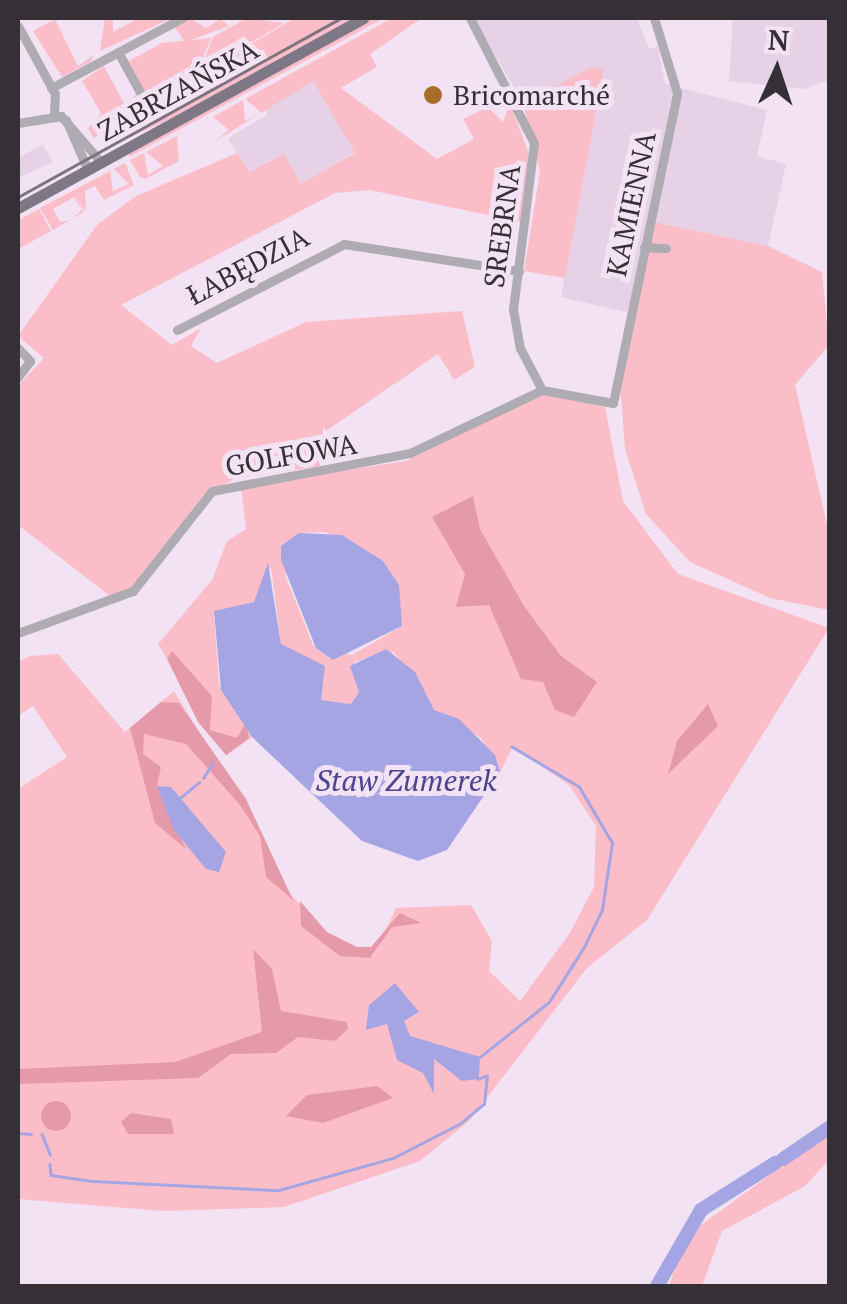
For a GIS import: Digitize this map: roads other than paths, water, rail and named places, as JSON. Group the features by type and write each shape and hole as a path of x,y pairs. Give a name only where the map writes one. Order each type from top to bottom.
{"main road":[{"name":"ZABRZAŃSKA","path":"18,208 362,18"}],"street":[{"path":"51,88 182,18"},
{"name":"SREBRNA","path":"470,18 534,143 514,331 542,390"},
{"name":"KAMIENNA","path":"542,390 613,403 677,94 654,18"},
{"path":"18,26 51,88 49,113"},
{"path":"118,52 147,104"},
{"path":"18,122 49,113 66,120 100,162"},
{"path":"66,120 87,168"},
{"name":"ŁABĘDZIA","path":"177,330 344,244 519,271"},
{"path":"644,247 666,248"},
{"path":"18,348 30,361 18,377"},
{"name":"GOLFOWA","path":"18,633 133,591 212,492 381,462 542,390"}],"water":[{"path":"299,533 342,535 383,561 399,585 402,626 333,660 316,648 281,560 281,546"},
{"name":"Staw Zumerek","path":"268,563 281,644 325,666 321,700 351,704 359,692 350,666 386,649 415,672 434,710 459,719 495,755 500,772 447,850 418,861 362,841 252,737 221,690 214,611 254,602"},
{"path":"157,786 171,787 226,852 219,872 206,869 174,830"},
{"path":"395,983 419,1012 404,1021 410,1036 480,1057 479,1079 462,1081 434,1059 434,1094 423,1073 397,1060 387,1024 366,1030 369,1005"}],"waterway":[{"path":"480,1057 549,1002 584,947 602,910 612,843 579,787 512,747"},
{"path":"203,778 212,764"},
{"path":"179,799 199,782"},
{"path":"50,1164 51,1175 92,1181 279,1190 393,1158 461,1123 484,1104 487,1076 479,1079"},
{"path":"783,1159 830,1127"},
{"path":"18,1133 31,1134"},
{"path":"42,1134 50,1154"},
{"path":"657,1286 701,1210 775,1163"}],"tram line":[{"path":"18,197 341,18"}],"place":[{"name":"Bricomarché","path":"433,95"}]}
